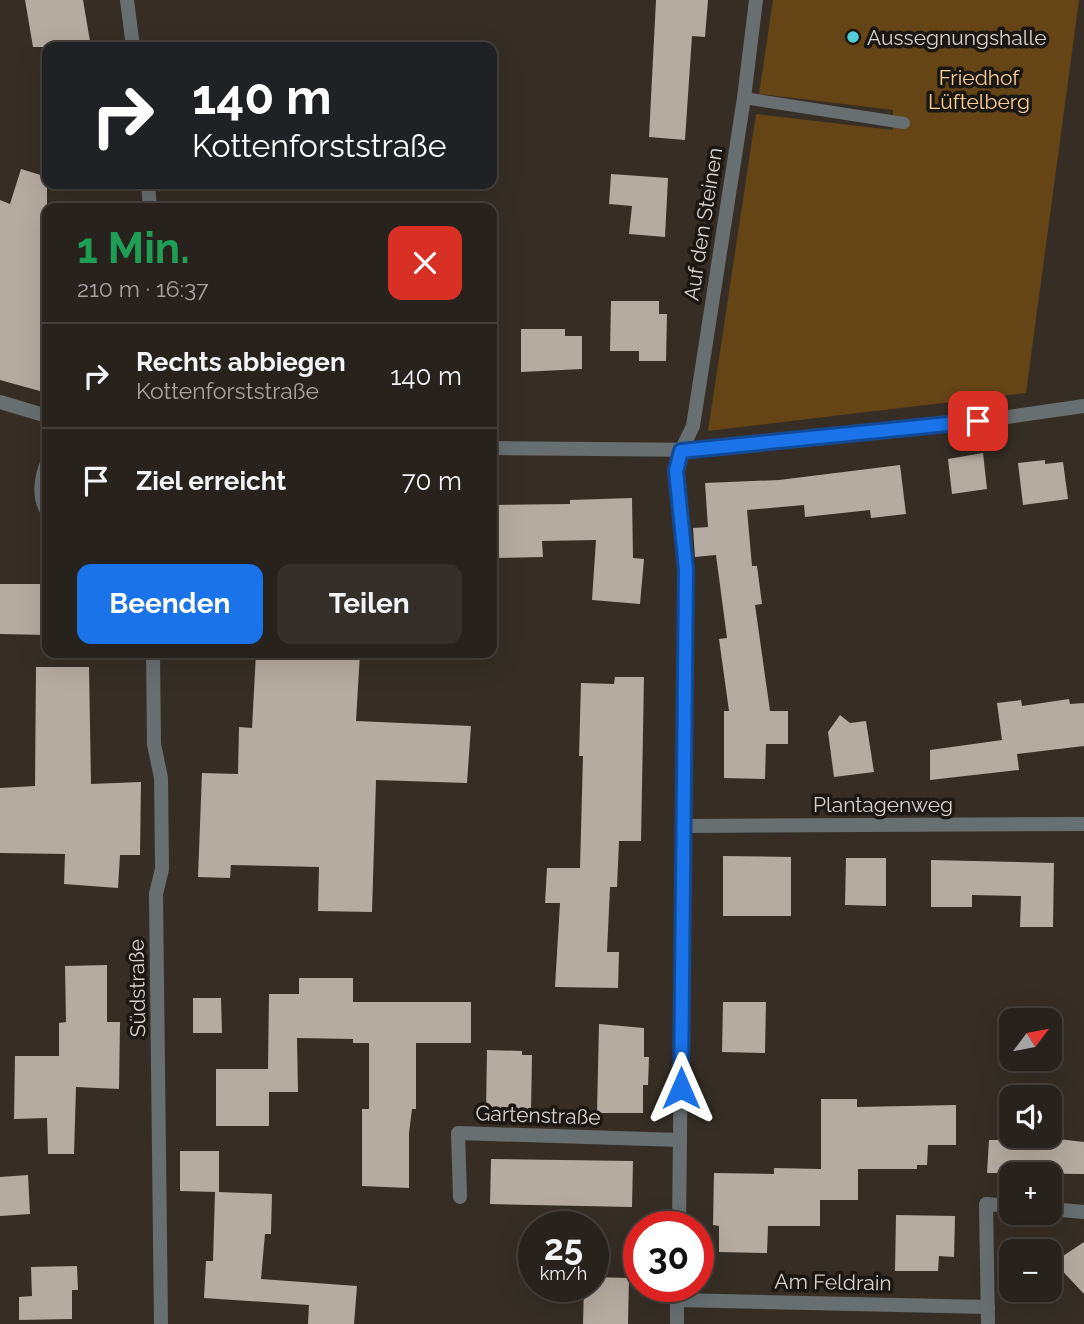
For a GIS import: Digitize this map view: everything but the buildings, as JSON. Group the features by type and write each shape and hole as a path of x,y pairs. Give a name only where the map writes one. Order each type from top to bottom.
{"street":[{"path":"127,0 132,42"},
{"name":"Auf den Steinen","path":"681,451 693,426 744,98 756,0"},
{"path":"0,402 42,415"},
{"path":"497,448 681,451 952,425 1084,406"},
{"path":"679,1211 686,569 676,471 681,451"},
{"name":"Südstraße","path":"153,658 154,744 161,778 162,869 156,894 161,1324"},
{"name":"Plantagenweg","path":"683,826 1084,824"},
{"name":"Gartenstraße","path":"460,1197 458,1133 680,1140"},
{"path":"988,1324 986,1204 999,1205"},
{"path":"1062,1210 1084,1212"},
{"name":"Am Feldrain","path":"714,1295 988,1307"},
{"path":"677,1302 677,1324"}],"lane":[{"path":"744,98 904,123"},
{"path":"42,471 39,478 42,500"}],"green space":[{"name":"Friedhof Lüftelberg","path":"773,0 1079,0 1026,393 708,431 756,114 893,130 893,110 759,94"}],"place":[{"name":"Aussegnungshalle","path":"853,37"}],"route":[{"path":"681,1088 686,569 676,471 681,451 978,421"}]}
